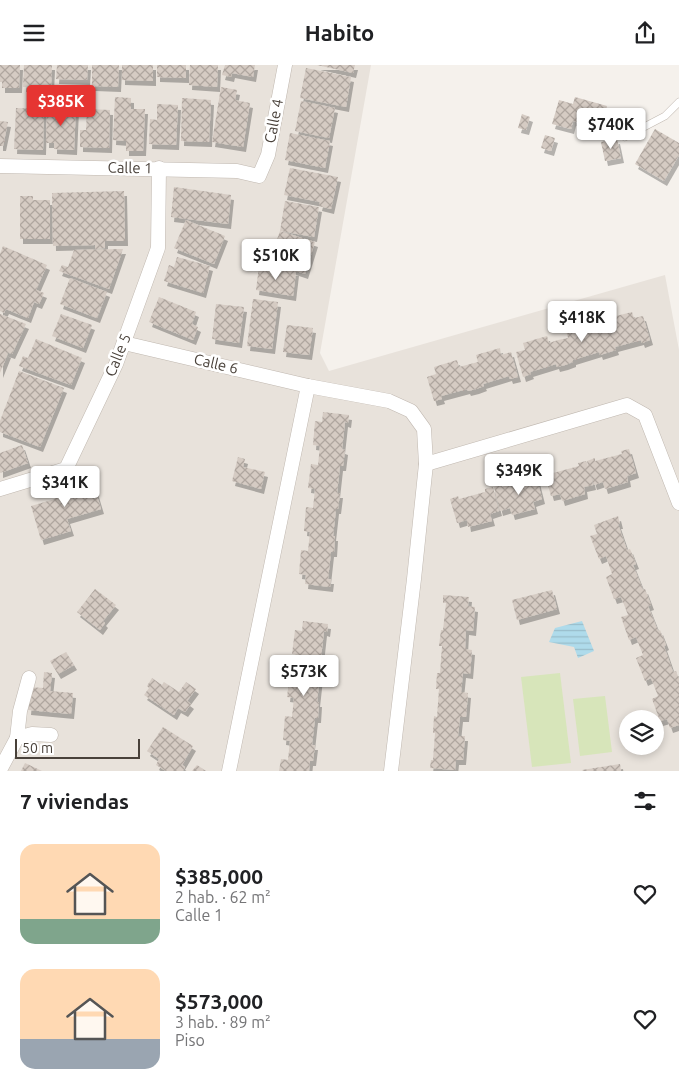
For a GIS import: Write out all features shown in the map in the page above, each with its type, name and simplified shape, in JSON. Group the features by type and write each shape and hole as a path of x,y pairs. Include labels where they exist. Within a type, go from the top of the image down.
{"street":[{"name":"Calle 4","path":"259,176 268,155 285,65"},
{"name":"Calle 1","path":"0,166 237,171 259,176"},
{"name":"Calle 5","path":"0,489 66,469 116,364 158,248 159,168"},
{"name":"Calle 6","path":"124,343 308,386 389,401 411,411 424,429 426,464 391,771"},
{"path":"229,771 308,386"},
{"path":"426,464 627,405 645,415 679,503"},
{"path":"0,770 17,738 20,711 29,678"},
{"path":"17,738 32,734 52,735"}],"lane":[{"path":"625,137 665,116 679,102"}],"shaded area":[{"path":"0,65 371,65 320,353 329,371 665,275 679,350 679,771 0,771"}],"green space":[{"path":"560,673 571,763 532,767 521,677"},
{"path":"605,696 612,752 580,756 573,699"}],"water":[{"path":"582,621 594,651 578,658 574,647 549,642 555,628"}],"building":[{"path":"0,65 20,65 19,88 2,88"},
{"path":"24,65 52,65 51,88 23,87"},
{"path":"57,65 88,65 87,80 56,79"},
{"path":"92,65 119,65 118,87 92,86"},
{"path":"122,65 153,65 153,81 122,80"},
{"path":"157,65 186,65 186,78 157,77"},
{"path":"190,65 218,65 217,87 189,85"},
{"path":"225,65 255,65 253,77 232,73 231,77 222,75"},
{"path":"317,65 355,65 353,73"},
{"path":"306,68 351,77 346,107 300,98"},
{"path":"221,87 237,90 235,100 250,103 243,147 212,142"},
{"path":"115,97 131,98 131,109 145,109 143,151 126,151 126,141 113,140"},
{"path":"575,97 607,106 600,129 573,121 571,129 552,124 559,100 573,104"},
{"path":"182,98 211,100 209,142 181,141"},
{"path":"301,101 335,108 329,138 295,131"},
{"path":"157,104 178,105 176,145 149,144 150,119 157,120"},
{"path":"47,105 76,106 74,150 54,149 54,143 46,143"},
{"path":"16,108 44,109 43,150 14,149"},
{"path":"87,109 110,110 109,148 80,147 80,130 86,130"},
{"path":"522,114 530,117 526,130 518,128"},
{"path":"0,121 8,122 3,146 0,146"},
{"path":"655,129 679,143 679,155 664,181 635,164"},
{"path":"290,133 330,141 325,168 285,160"},
{"path":"545,135 555,138 551,151 541,148"},
{"path":"617,139 621,158 605,161 601,142"},
{"path":"290,168 338,177 331,209 319,206 320,202 284,195"},
{"path":"174,187 231,195 228,224 171,217"},
{"path":"124,191 125,241 105,241 105,248 95,249 95,245 53,246 52,193"},
{"path":"20,196 33,196 33,200 50,200 50,239 20,239"},
{"path":"285,201 319,207 314,237 280,231"},
{"path":"186,220 225,236 214,264 174,248"},
{"path":"280,231 315,242 305,274 269,262"},
{"path":"3,246 47,265 36,290 44,293 39,304 34,302 28,318 6,309 4,313 0,311 0,254"},
{"path":"123,249 109,289 59,271 62,265 68,267 74,250"},
{"path":"177,257 210,266 203,293 164,281 169,265 174,267"},
{"path":"259,266 296,271 293,296 256,290"},
{"path":"70,278 107,292 97,318 60,304"},
{"path":"159,297 196,312 192,324 198,327 193,340 149,322"},
{"path":"253,299 278,302 272,349 247,346"},
{"path":"216,304 244,307 239,343 212,339"},
{"path":"632,312 634,318 643,316 650,340 642,343 641,340 615,347 616,350 600,355 599,352 573,360 573,362 565,365 557,367 556,364 530,372 531,374 523,377 516,352 525,350 523,343 547,336 549,343 568,338 566,331 589,324 591,331 610,325 608,318"},
{"path":"0,314 26,324 12,354 3,351 8,353 0,373"},
{"path":"61,314 92,325 83,348 52,336"},
{"path":"287,325 313,328 309,355 283,352"},
{"path":"36,339 82,358 71,385 19,366 23,356 28,358"},
{"path":"500,348 501,355 511,352 518,377 510,379 509,376 483,384 484,386 476,389 468,391 467,389 441,396 442,399 434,401 427,377 436,374 434,367 457,360 459,367 478,362 476,355"},
{"path":"19,371 64,388 40,447 0,432 0,421"},
{"path":"323,412 349,415 348,423 345,422 342,449 345,450 343,466 340,466 337,493 340,493 333,536 335,536 334,552 331,552 328,579 331,579 330,587 305,584 306,575 299,574 301,550 308,551 310,532 304,531 306,507 313,508 315,489 308,488 311,464 318,465 320,446 313,445 315,421 322,422"},
{"path":"22,445 28,463 0,473 0,453"},
{"path":"629,449 636,473 627,476 628,482 605,489 603,482 594,485 590,471 593,485 584,487 585,494 562,501 560,494 551,496 544,472 552,470 553,473 579,466 578,463 586,461 588,466 587,461 595,458 595,461 622,454 621,451"},
{"path":"238,457 245,459 243,467 265,472 261,489 232,481"},
{"path":"536,475 542,499 533,502 535,509 512,515 510,508 500,511 494,487 501,484 502,487 528,480 528,477"},
{"path":"92,479 101,509 67,519 71,531 41,540 31,506 55,499 52,490"},
{"path":"493,487 499,511 490,514 492,521 468,527 467,520 457,523 450,499 458,496 459,499 485,492 485,489"},
{"path":"618,516 620,524 618,524 627,550 630,549 636,564 633,565 651,605 648,606 666,645 664,646 673,672 676,671 679,679 679,725 670,728 667,719 664,720 664,710 656,710 652,699 658,696 651,678 645,681 636,658 643,655 636,637 629,640 621,617 628,615 621,597 614,599 606,577 612,574 606,556 599,559 590,536 597,534 594,525"},
{"path":"95,589 116,605 103,621 105,623 100,630 77,612"},
{"path":"552,590 557,609 517,620 512,600"},
{"path":"443,595 469,597 468,606 475,607 473,631 466,630 465,649 472,650 470,674 463,673 461,692 468,693 466,717 460,717 458,736 465,736 463,760 456,760 455,770 430,768 431,760 433,760 434,716 437,717 439,689 436,689 437,673 440,673 442,646 439,646 446,603 443,603"},
{"path":"303,621 328,624 327,632 324,631 321,658 324,659 317,702 319,702 318,718 315,718 312,745 315,745 313,761 310,761 309,771 279,771 281,759 288,760 290,741 283,740 285,716 292,717 294,698 287,697 290,673 297,674 299,655 292,654 295,630 302,631"},
{"path":"66,652 74,665 58,674 50,661"},
{"path":"44,672 52,673 50,691 73,693 71,714 28,710 30,687 43,688"},
{"path":"152,678 162,685 164,682 179,692 186,682 196,689 187,701 191,704 185,712 178,708 174,715 144,695 149,688 147,686"},
{"path":"163,727 193,746 182,765 185,767 183,771 166,771 156,765 159,759 147,751"},
{"path":"25,763 42,771 21,771"},
{"path":"620,764 621,771 582,770"},
{"path":"197,765 206,771 192,771"}]}
